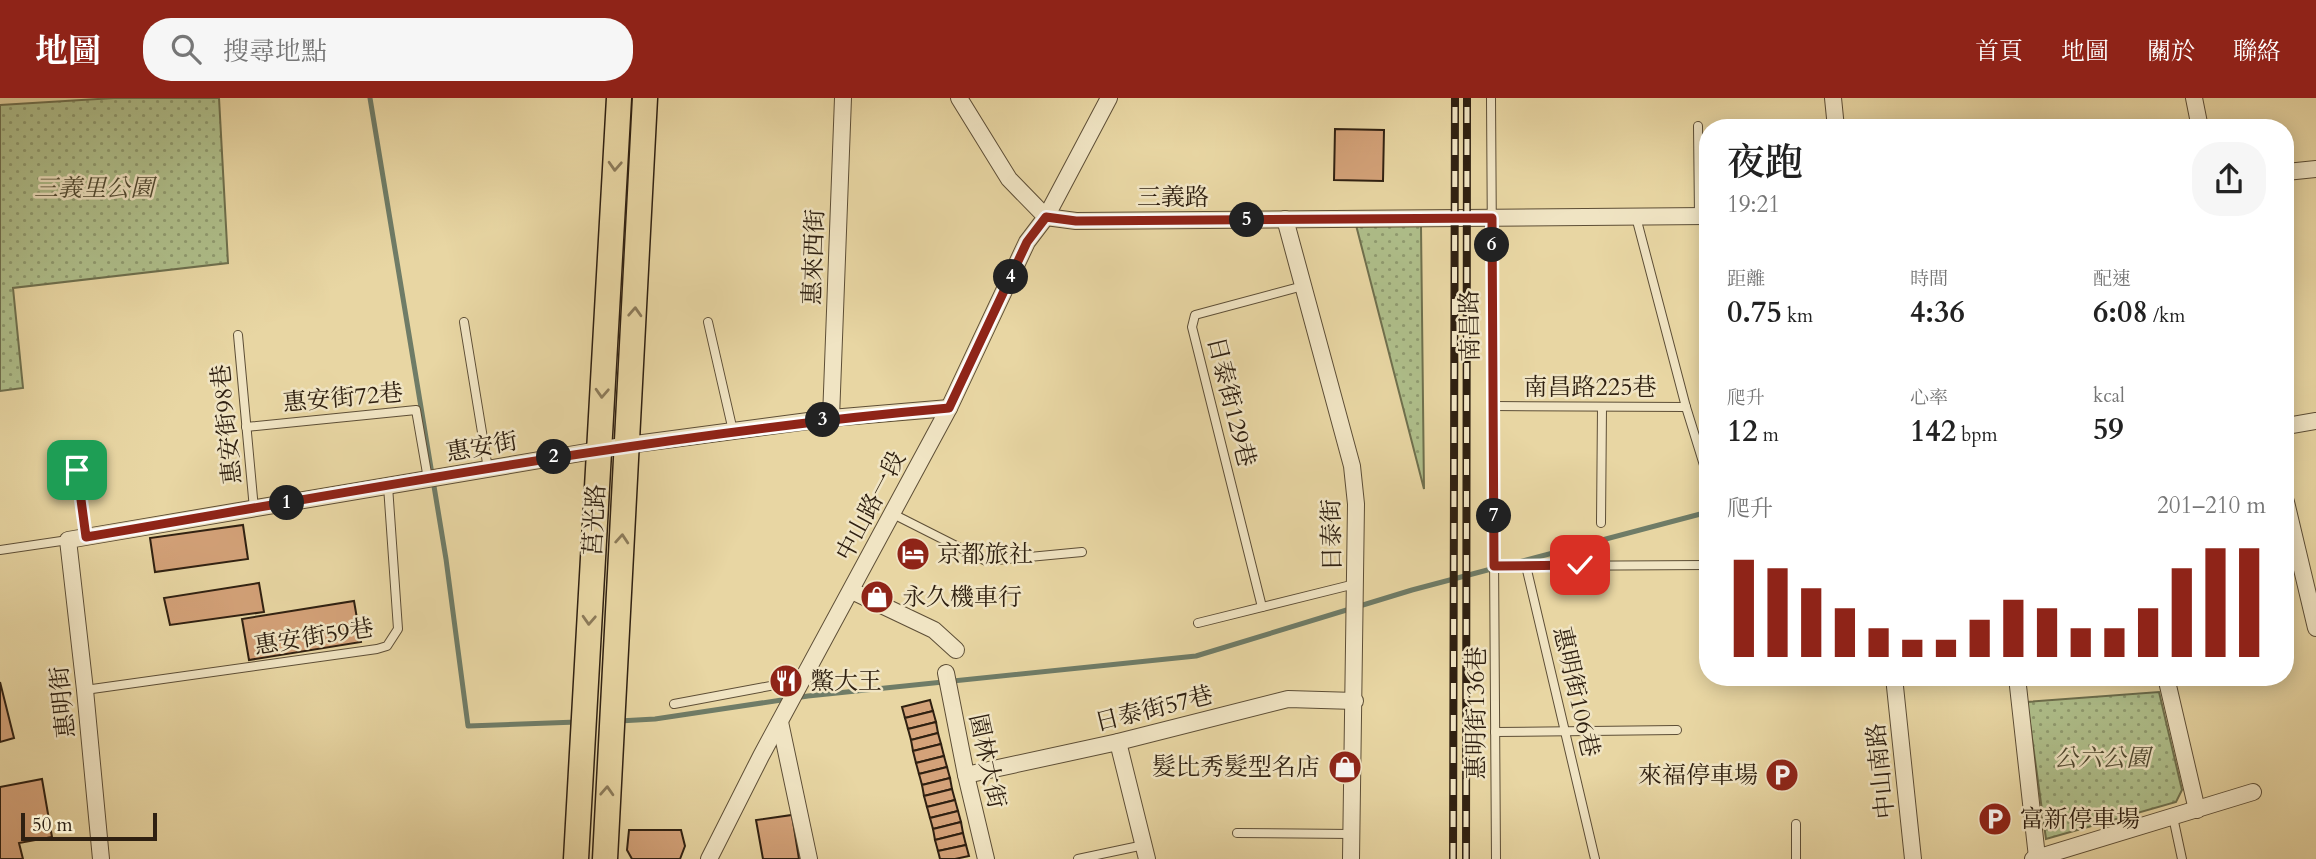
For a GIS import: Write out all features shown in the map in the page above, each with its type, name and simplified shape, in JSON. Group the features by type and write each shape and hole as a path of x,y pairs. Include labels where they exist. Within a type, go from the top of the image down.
{"main road":[{"name":"莒光路","path":"576,859 619,98"},
{"name":"莒光路","path":"605,859 645,98"}],"street":[{"name":"惠來西街","path":"831,418 843,98"},
{"path":"959,98 1009,179 1046,217"},
{"name":"中山路一段","path":"709,859 949,408 1027,242 1046,217 1109,98"},
{"path":"1833,98 1835,119"},
{"path":"2194,98 2198,119"},
{"path":"2294,171 2316,169"},
{"path":"1492,218 1699,216"},
{"name":"三義路","path":"1046,217 1076,221 1492,218"},
{"name":"日泰街","path":"1285,219 1352,466 1356,504 1351,859"},
{"name":"惠安街","path":"68,540 628,445 831,418 949,408"},
{"path":"2294,425 2316,421"},
{"path":"2294,536 2316,628"},
{"name":"惠明街","path":"68,540 102,859"},
{"path":"852,591 934,630 956,650"},
{"name":"園林大街","path":"946,673 965,775 986,859"},
{"name":"中山南路","path":"1895,686 1913,859"},
{"path":"2018,686 2035,858 2253,792"},
{"path":"2168,686 2197,810"},
{"name":"日泰街57巷","path":"965,775 1118,742 1287,699 1355,701"},
{"path":"780,722 809,859"},
{"path":"1118,742 1145,852"}],"lane":[{"name":"南昌路","path":"1492,98 1494,566"},
{"path":"1698,126 1699,141"},
{"path":"1636,216 1699,449"},
{"name":"日泰街129巷","path":"1262,607 1192,327 1195,315 1303,286"},
{"path":"464,322 488,469"},
{"path":"708,322 733,431"},
{"name":"惠安街98巷","path":"238,335 254,509"},
{"name":"南昌路225巷","path":"1493,406 1686,407"},
{"path":"1601,523 1602,407"},
{"name":"惠安街72巷","path":"246,427 416,410 428,479"},
{"path":"77,470 86,537"},
{"name":"惠安街59巷","path":"86,690 387,646 398,628 388,486"},
{"path":"893,514 986,561 1082,552"},
{"path":"0,550 68,540"},
{"path":"1494,566 1699,565"},
{"name":"惠明街136巷","path":"1494,566 1496,859"},
{"name":"惠明街106巷","path":"1526,566 1595,859"},
{"path":"1198,623 1356,584"},
{"path":"674,704 804,679"},
{"path":"1495,732 1677,730"},
{"path":"2173,817 2182,859"},
{"path":"1796,824 1796,859"},
{"path":"1237,832 1352,834"},
{"path":"1078,859 1145,852"}],"green space":[{"name":"三義里公園","path":"114,98 219,98 228,263 13,288 23,388 0,391 0,105"},
{"path":"1356,225 1421,226 1424,489"},
{"name":"公六公園","path":"2159,692 2182,790 2176,802 2046,839 2027,702"}],"building":[{"path":"1335,129 1384,130 1383,181 1334,180"},
{"path":"243,525 248,559 155,572 150,538"},
{"path":"259,583 264,612 170,625 164,598"},
{"path":"354,601 361,642 249,660 242,619"},
{"path":"0,682 14,738 0,742"},
{"path":"930,700 933,711 905,718 902,707"},
{"path":"933,711 936,722 908,729 905,718"},
{"path":"936,722 938,733 911,740 908,729"},
{"path":"938,733 941,744 913,751 911,740"},
{"path":"941,744 944,756 916,763 913,751"},
{"path":"944,756 947,767 919,774 916,763"},
{"path":"947,767 950,778 922,785 919,774"},
{"path":"950,778 952,789 924,796 922,785"},
{"path":"42,779 52,837 19,843 23,859 0,859 0,787"},
{"path":"952,789 955,800 927,807 924,796"},
{"path":"955,800 958,811 930,818 927,807"},
{"path":"958,811 961,822 933,829 930,818"},
{"path":"792,815 799,859 763,859 756,820"},
{"path":"961,822 963,833 935,840 933,829"},
{"path":"629,830 681,830 685,846 680,859 632,859 627,850"},
{"path":"963,833 966,845 938,851 935,840"},
{"path":"966,845 969,856 940,859 938,851"}],"waterway":[{"path":"370,98 446,559 468,726 577,722"},
{"path":"1511,564 1699,514"},
{"path":"619,721 655,719 808,696 1196,656 1412,590 1495,568"}],"railway":[{"path":"1453,859 1455,98"},
{"path":"1466,859 1467,98"}],"place":[{"name":"京都旅社","path":"913,554"},
{"name":"永久機車行","path":"877,597"},
{"name":"鱉大王","path":"786,681"},
{"name":"髮比秀髮型名店","path":"1345,767"},
{"name":"來福停車場","path":"1782,775"},
{"name":"富新停車場","path":"1995,819"}],"route":[{"path":"77,470 86,537 628,445 831,418 949,408 1027,242 1046,217 1076,221 1492,218 1494,566 1580,565"}]}
